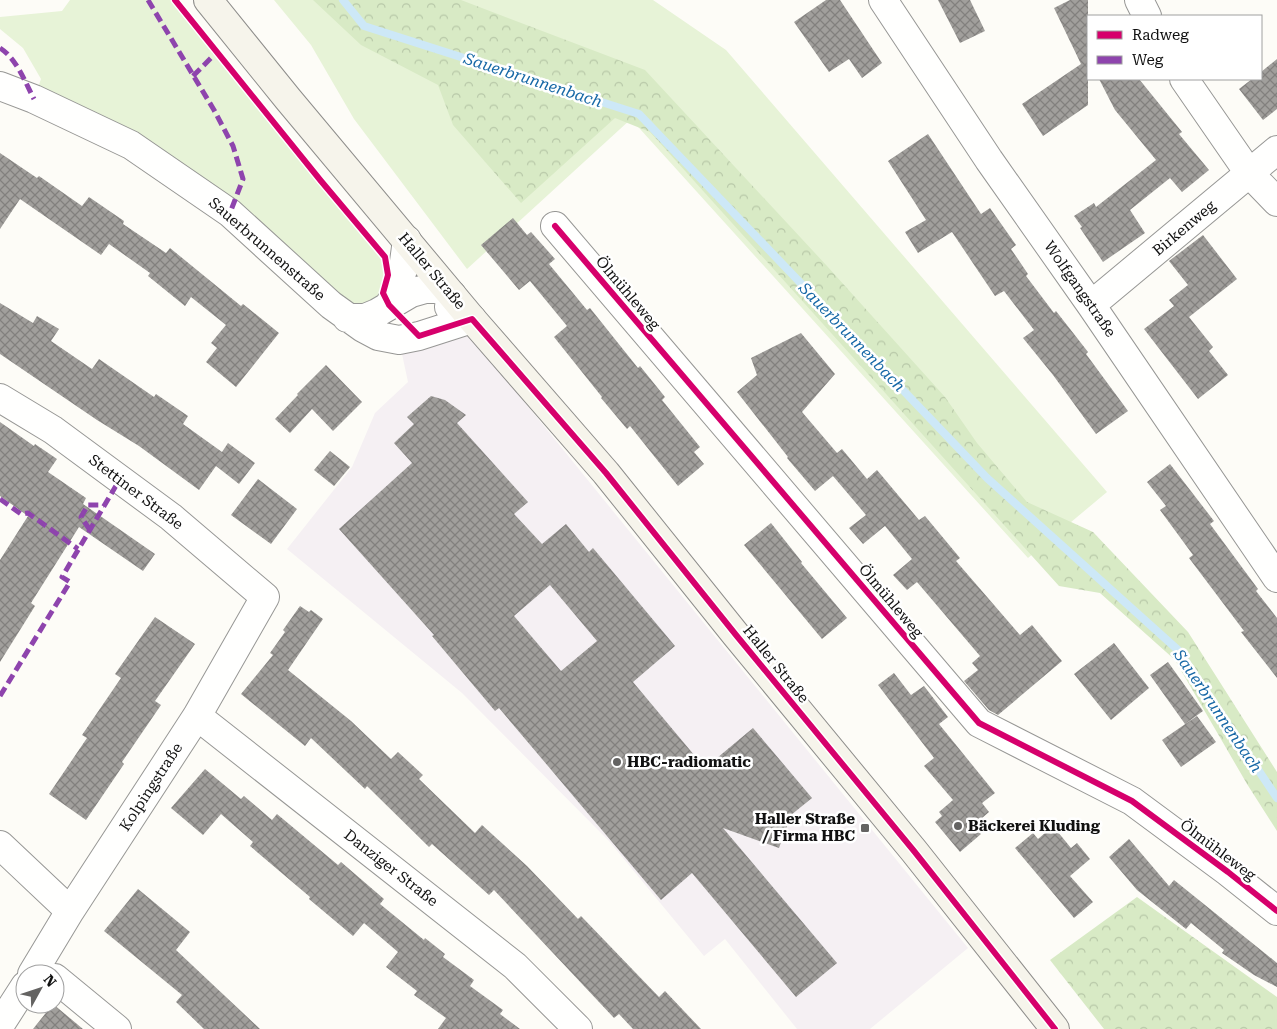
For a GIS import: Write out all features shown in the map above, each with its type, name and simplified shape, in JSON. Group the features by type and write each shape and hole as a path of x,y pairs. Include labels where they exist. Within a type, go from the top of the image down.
{"main road":[{"name":"Haller Straße","path":"208,0 472,319 606,474 736,636 914,851 1055,1029"}],"street":[{"name":"Wolfgangstraße","path":"883,0 989,160 1091,305 1277,578"},
{"path":"1139,0 1146,15"},
{"path":"1185,80 1249,173 1277,202"},
{"name":"Sauerbrunnenstraße","path":"0,86 34,99 131,144 230,213 331,305 347,318 378,336 400,340 472,319"},
{"name":"Birkenweg","path":"1091,305 1277,150"},
{"name":"Ölmühleweg","path":"555,226 979,723 1132,801 1277,911"},
{"path":"390,305 397,292 403,269 407,240"},
{"path":"347,318 365,318 377,313 411,292 438,289 452,295"},
{"name":"Sauerbrunnenstraße","path":"419,336 439,322 448,310 452,295"},
{"name":"Stettiner Straße","path":"0,398 53,430 171,517 265,596"},
{"name":"Kolpingstraße","path":"45,964 70,911 197,716 265,596"},
{"name":"Danziger Straße","path":"197,716 515,966 578,1029"},
{"path":"0,846 70,911"},
{"path":"65,993 117,1029"},
{"name":"Kolpingstraße","path":"0,1026 15,1007"}],"shaded area":[{"path":"448,308 968,948 870,1029 797,1029 725,939 704,956 609,841 462,693 287,549 352,467 375,413 408,382 399,340"}],"green space":[{"path":"70,0 175,0 385,257 388,275 377,313 365,318 230,213 34,99 41,79 23,48 0,29 0,17 62,11"},
{"path":"274,0 653,0 726,50 1107,492 1028,558 631,119 467,269 354,119 311,45"},
{"path":"313,0 461,0 645,70 827,266 945,397 977,443 1027,502 1093,532 1188,632 1277,772 1277,831 1247,784 1175,660 1100,593 1059,586 650,132 615,118 521,203 453,125 438,85 361,45"},
{"path":"1137,897 1277,997 1277,1029 1104,1029 1050,960"}],"building":[{"path":"826,0 840,0 882,63 862,78 849,59 829,72 794,22"},
{"path":"938,0 970,0 985,31 960,43"},
{"path":"1070,0 1088,0 1088,105 1043,136 1022,104 1081,64 1054,8"},
{"path":"1277,59 1277,109 1263,120 1239,89 1251,80 1262,80 1262,71"},
{"path":"1100,80 1140,80 1182,132 1179,134 1209,170 1182,192 1170,178 1130,210 1145,233 1103,262 1074,216 1094,203 1096,207 1156,160 1115,110"},
{"path":"928,134 981,214 990,208 1016,245 1011,249 1028,274 1026,276 1054,313 1056,311 1088,352 1086,354 1128,411 1096,434 1023,338 1034,330 1004,291 995,296 952,232 918,253 905,232 926,220 888,161"},
{"path":"0,153 37,178 39,176 82,206 89,197 124,221 123,224 166,253 170,248 241,306 243,304 279,333 236,387 206,362 217,348 211,343 226,325 191,297 185,306 148,276 150,273 109,244 101,255 20,199 0,229"},
{"path":"513,218 527,235 531,232 555,259 549,264 587,310 590,308 638,368 640,366 665,397 662,400 700,447 694,452 704,464 678,486 630,426 627,429 601,398 554,337 567,326 530,281 519,290 481,245"},
{"path":"1203,235 1237,279 1189,317 1213,347 1209,351 1228,375 1198,399 1144,329 1174,306 1169,300 1188,285 1169,261"},
{"path":"0,303 33,323 37,316 59,329 51,341 92,369 99,359 154,397 156,394 188,416 183,424 222,452 228,443 255,463 239,484 216,466 199,490 139,446 0,354"},
{"path":"801,333 835,374 802,412 837,453 842,449 867,479 877,470 919,520 925,516 960,558 956,561 1020,635 1032,625 1062,661 998,715 989,710 964,681 978,670 972,663 980,656 917,582 907,590 893,575 912,559 885,526 863,544 849,528 866,515 833,476 815,491 787,458 737,392 757,375 751,358"},
{"path":"326,365 362,402 333,431 312,409 290,433 275,419"},
{"name":"HBC-radiomatic","path":"431,396 445,400 466,415 457,423 528,502 514,514 542,544 566,524 589,552 593,548 675,646 633,682 705,768 753,728 812,798 791,815 779,848 723,828 837,963 796,997 692,873 661,900 499,708 495,711 432,636 434,635 339,529 412,463 394,443 414,424 407,417","holes":["550,585 597,641 561,671 514,616"]},
{"path":"0,422 34,446 35,444 57,459 48,472 86,498 83,504 155,554 143,571 79,527 31,603 35,606 0,662 0,560 28,516 0,496"},
{"path":"330,451 350,467 334,486 314,470"},
{"path":"1170,464 1214,521 1210,524 1277,618 1277,678 1241,632 1244,631 1189,558 1193,555 1160,510 1166,506 1147,482"},
{"path":"258,479 297,509 271,544 231,515"},
{"path":"771,523 801,563 847,618 822,639 744,545"},
{"path":"300,606 309,612 311,610 323,619 288,670 351,721 391,759 398,752 423,775 419,779 475,833 482,825 527,866 578,919 581,916 659,997 665,991 701,1029 633,1029 619,1014 614,1018 494,890 489,895 432,844 429,847 367,786 365,789 311,738 305,746 241,694 273,655 270,653"},
{"path":"155,617 195,644 155,701 161,705 122,762 124,764 86,820 49,794 87,738 82,735 121,678 115,674"},
{"path":"1114,643 1149,688 1111,720 1074,674"},
{"path":"1168,662 1203,711 1185,724 1150,675"},
{"path":"894,673 911,695 924,686 948,717 939,724 995,793 982,803 989,812 974,825 981,834 960,852 935,822 942,816 939,812 953,800 924,766 934,758 878,685"},
{"path":"1197,716 1216,742 1181,767 1162,740"},
{"path":"205,769 241,799 244,796 272,820 277,814 338,865 341,862 384,899 380,904 424,940 425,938 445,954 443,957 474,980 470,986 503,1010 500,1014 520,1029 438,1029 446,1018 414,995 417,991 386,967 398,952 364,923 353,936 250,846 253,842 221,814 203,835 171,808"},
{"path":"1053,826 1071,848 1077,843 1090,859 1070,876 1093,902 1074,918 1015,848 1033,833 1038,839"},
{"path":"1129,839 1169,886 1174,880 1277,963 1277,987 1254,975 1222,953 1224,950 1191,923 1186,929 1137,890 1109,857"},
{"path":"138,889 190,932 176,950 260,1029 204,1029 176,1002 182,995 104,931"},
{"path":"45,1014 65,1014 83,1029 33,1029"}],"waterway":[{"name":"Sauerbrunnenbach","path":"343,0 364,26 639,114 987,478 1178,650 1277,798"}],"marked path":[{"path":"148,0 214,110 233,146 243,179 230,213"},
{"path":"0,48 16,64 34,99"},
{"path":"193,76 217,52"},
{"path":"0,696 70,582 62,577 120,479"},
{"path":"0,499 21,514 28,513 78,549"},
{"path":"90,530 81,517 88,505 104,505"}],"cycle path":[{"path":"175,0 385,257 388,275 383,293 389,305 419,336 472,319 606,473 736,635 914,851 1055,1029"},
{"path":"555,226 979,723 1132,801 1277,911"}],"place":[{"name":"HBC-radiomatic","path":"617,762"},
{"name":"Bäckerei Kluding","path":"958,826"},
{"name":"Haller Straße / Firma HBC","path":"865,828"}]}
